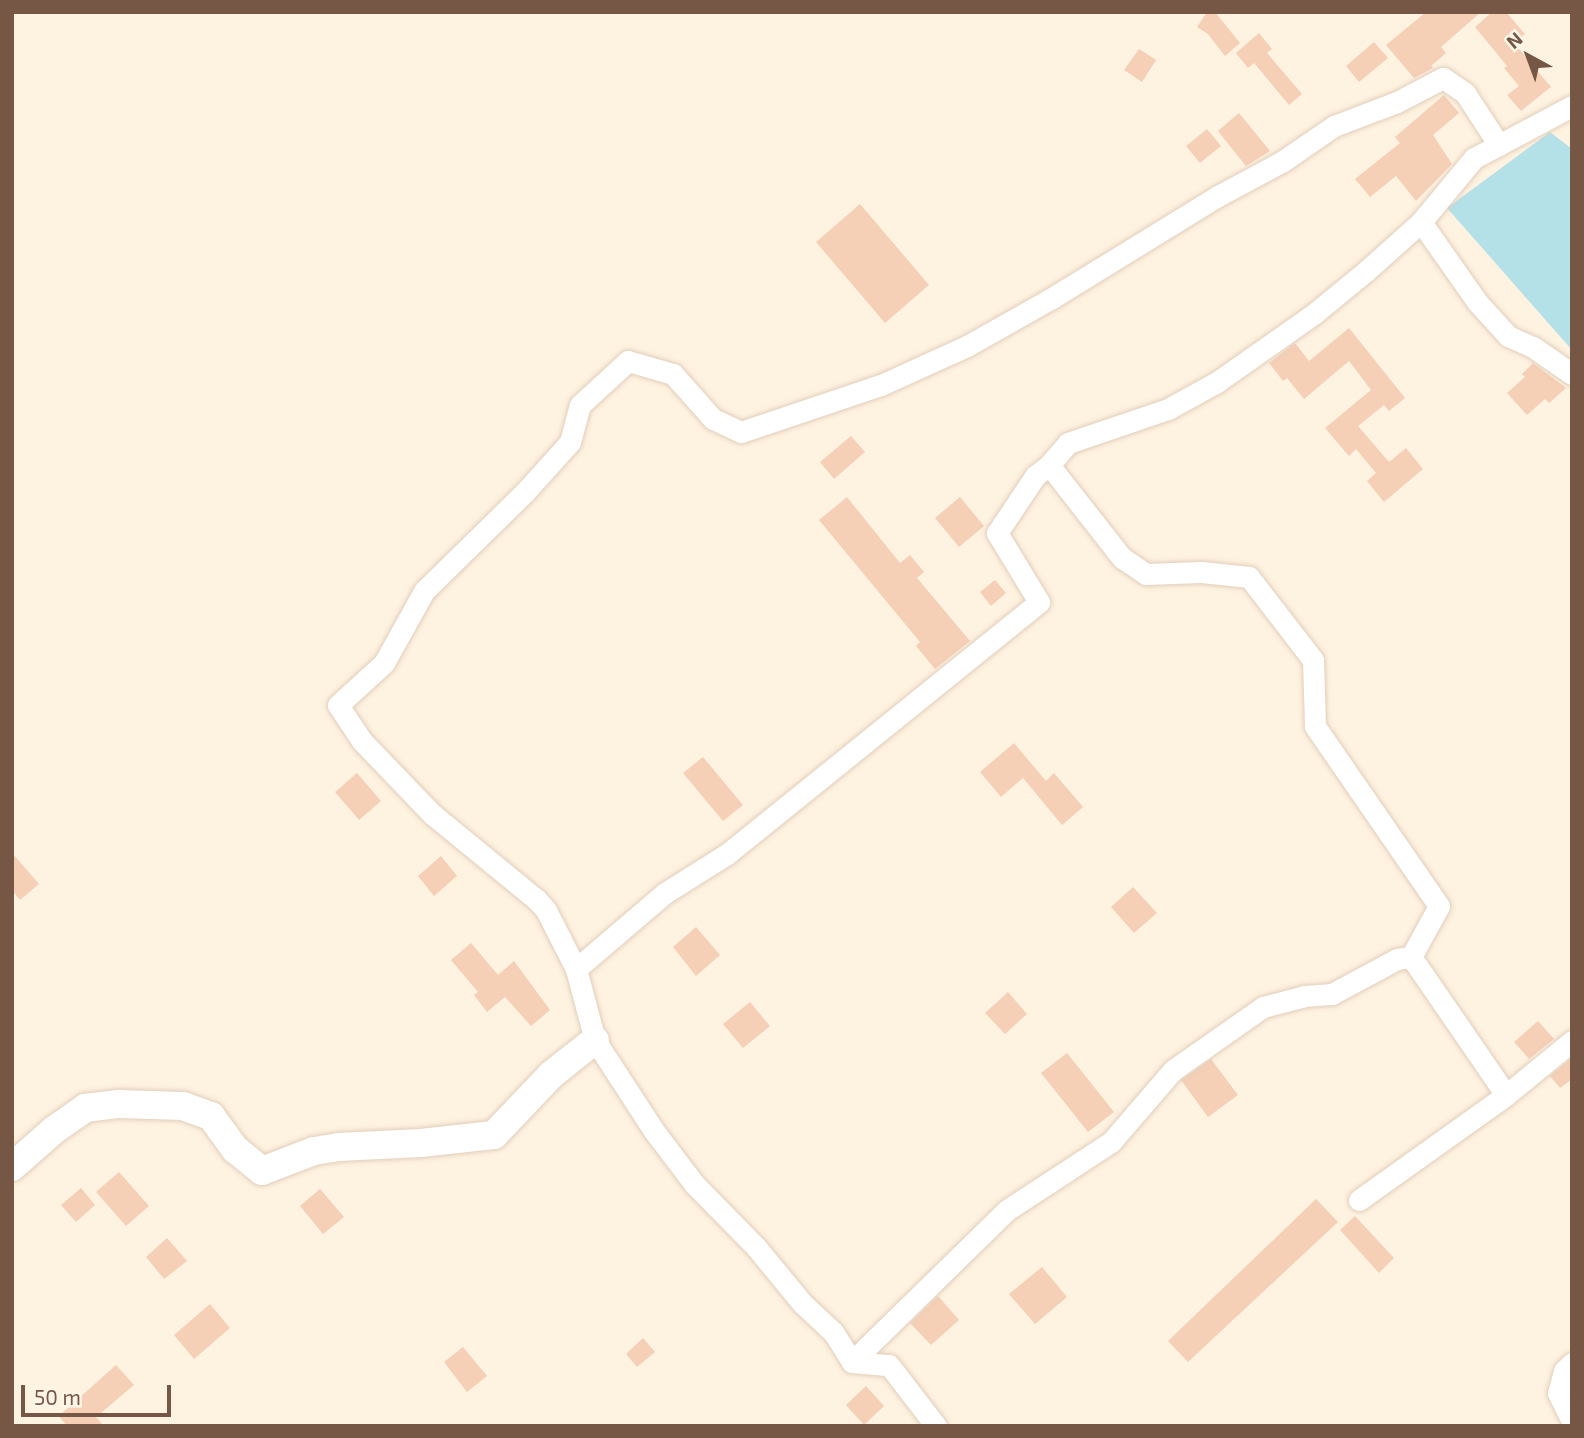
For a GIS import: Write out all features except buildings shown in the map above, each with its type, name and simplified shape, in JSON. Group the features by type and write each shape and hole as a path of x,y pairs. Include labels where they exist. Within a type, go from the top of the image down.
{"street":[{"path":"852,1362 834,1332 802,1303 756,1247 695,1185 594,1040 576,969 546,911 537,900 433,815 362,741 338,705 383,663 424,591 525,492 570,442 580,405 628,361 673,374 713,419 741,432 881,385 967,346 1052,298 1218,196 1283,162 1334,126 1397,102 1443,78 1465,93 1499,145"},
{"path":"576,969 665,893 727,854 1039,602 997,533 1035,475 1049,465 1068,443 1168,409 1217,382 1315,313 1421,222 1475,158 1571,108"},
{"path":"1421,222 1478,303 1508,336 1533,348 1572,374"},
{"path":"1049,465 1122,558 1146,574 1201,572 1249,577 1313,660 1315,726 1439,906 1411,957"},
{"path":"1411,957 1506,1095"},
{"path":"852,1362 1007,1210 1111,1142 1173,1070 1263,1007 1305,996 1332,993 1397,959 1411,957"},
{"path":"12,1167 54,1130 85,1108 119,1104 183,1106 211,1116 235,1149 262,1171 314,1152 338,1147 495,1135 551,1075 594,1040"},
{"path":"1359,1200 1506,1095 1572,1041"},
{"path":"852,1362 889,1365 936,1426"},
{"path":"1572,1363 1564,1371 1558,1393 1572,1422"}],"water":[{"path":"1550,132 1572,149 1572,350 1447,208"}]}
